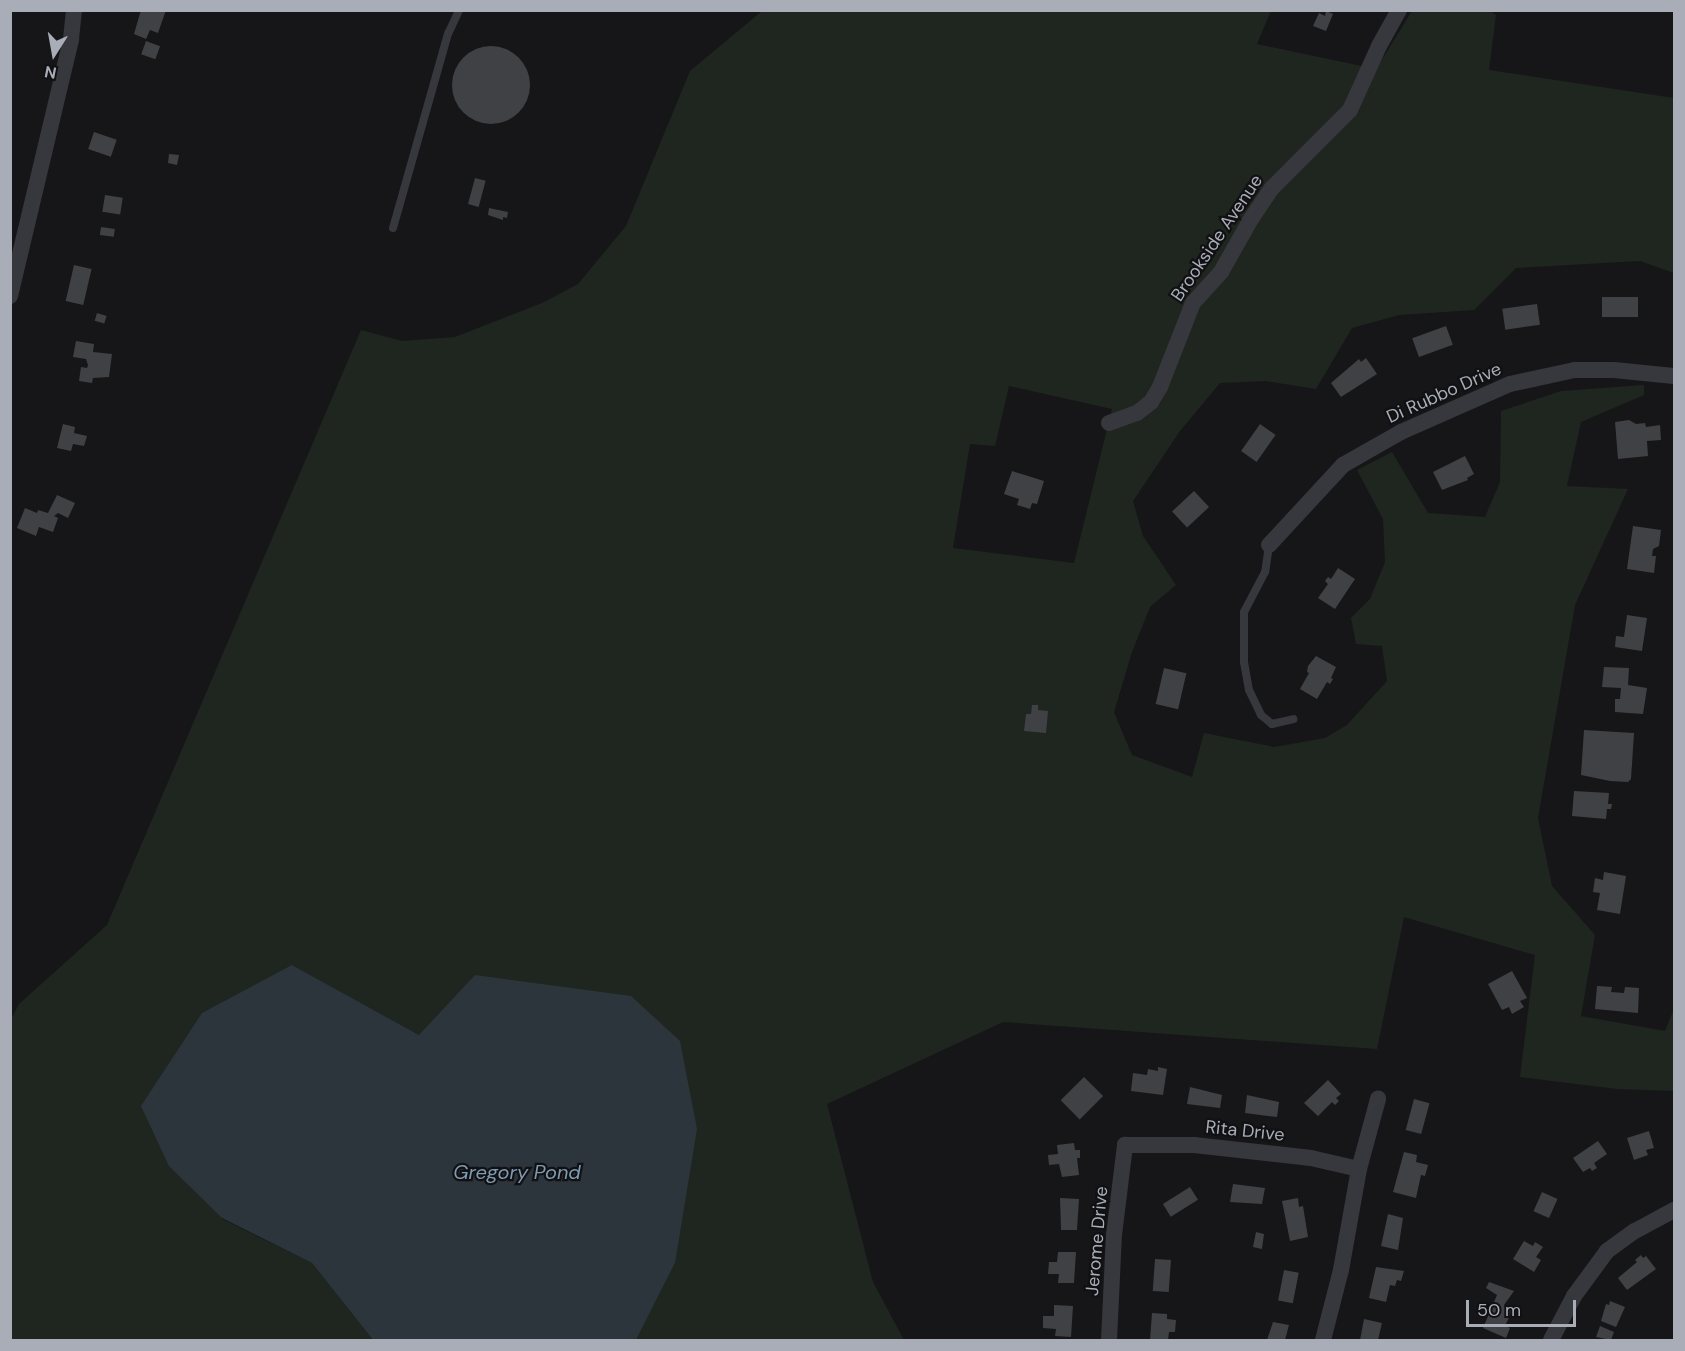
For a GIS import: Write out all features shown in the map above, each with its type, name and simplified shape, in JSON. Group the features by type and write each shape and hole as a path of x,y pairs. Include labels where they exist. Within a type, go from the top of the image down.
{"street":[{"path":"10,296 71,39 74,10"},
{"name":"Brookside Avenue","path":"1109,423 1137,413 1151,402 1160,387 1193,303 1221,272 1251,219 1272,188 1350,110 1379,46 1400,10"},
{"name":"Di Rubbo Drive","path":"1269,545 1343,465 1401,432 1510,384 1575,370 1614,370 1674,376"},
{"path":"1323,1341 1341,1270 1359,1169 1378,1099"},
{"name":"Rita Drive","path":"1125,1145 1194,1145 1311,1158 1359,1169"},
{"name":"Jerome Drive","path":"1109,1341 1114,1235 1125,1145"},
{"path":"1551,1341 1574,1296 1607,1251 1635,1231 1674,1210"}],"lane":[{"path":"393,228 448,34 459,10"},
{"path":"1269,545 1265,573 1244,612 1244,662 1249,690 1261,715 1272,724 1293,719"}],"shaded area":[{"path":"762,11 1271,11 1257,44 1376,69 1412,11 1490,11 1496,15 1489,70 1674,98 1674,273 1640,261 1516,268 1474,310 1399,315 1352,328 1316,389 1265,381 1220,383 1180,431 1133,501 1143,536 1176,585 1150,607 1132,652 1114,712 1132,755 1192,777 1204,733 1274,747 1325,738 1347,725 1387,681 1382,646 1356,644 1351,618 1370,599 1385,562 1383,519 1357,470 1392,452 1428,513 1485,517 1500,482 1501,411 1561,391 1644,385 1644,395 1581,422 1567,486 1628,489 1575,605 1538,818 1552,886 1595,935 1581,1016 1665,1031 1674,1009 1674,1091 1617,1089 1520,1077 1535,955 1404,917 1377,1049 1003,1022 827,1104 873,1282 904,1340 636,1340 675,1263 419,1035 292,965 222,1219 312,1263 373,1340 11,1340 11,1019 19,1004 107,925 361,330 402,341 455,337 542,303 578,284 626,226 690,71","holes":["1009,386 1112,409 1074,563 953,548 970,444 995,446"]}],"water":[{"name":"Gregory Pond","path":"292,965 419,1035 475,975 631,996 680,1041 697,1129 675,1263 636,1340 373,1340 312,1263 222,1218 169,1166 141,1106 202,1013"}],"building":[{"path":"141,10 166,10 158,33 150,30 146,39 134,34"},
{"path":"1326,11 1333,14 1326,31 1313,26 1319,13 1325,16"},
{"path":"146,41 160,46 155,59 141,54"},
{"path":"491,46 506,49 523,63 530,85 527,100 513,117 491,124 476,121 459,107 452,85 455,70 469,53"},
{"path":"94,132 117,140 111,157 88,149"},
{"path":"169,154 179,155 177,165 168,163"},
{"path":"475,178 486,181 479,207 468,204"},
{"path":"105,195 123,198 120,215 102,212"},
{"path":"489,208 508,212 507,218 503,217 503,220 488,215"},
{"path":"101,227 115,229 114,237 100,235"},
{"path":"74,265 92,269 83,305 66,301"},
{"path":"1602,297 1638,297 1638,317 1602,317"},
{"path":"1537,304 1540,325 1505,330 1502,309"},
{"path":"97,313 107,316 104,324 95,321"},
{"path":"1446,326 1453,345 1419,357 1412,338"},
{"path":"76,341 94,344 93,352 112,354 109,377 93,378 92,383 79,381 81,367 87,368 88,365 86,359 73,357"},
{"path":"1366,358 1377,374 1341,397 1331,383 1359,359 1361,362"},
{"path":"1629,420 1636,424 1645,423 1646,427 1660,425 1661,440 1647,441 1648,456 1618,459 1615,422"},
{"path":"63,424 75,427 74,433 87,436 84,446 73,444 71,451 57,448"},
{"path":"1260,424 1276,435 1257,462 1241,451"},
{"path":"1465,456 1474,474 1467,478 1468,480 1442,490 1433,472"},
{"path":"1012,471 1044,481 1037,504 1032,503 1030,509 1017,505 1019,499 1004,494"},
{"path":"1194,491 1209,507 1187,528 1172,511"},
{"path":"57,495 75,503 68,518 58,513 54,516 58,518 53,532 39,527 36,536 17,528 25,508 37,513 38,510 48,513"},
{"path":"1633,526 1661,530 1659,546 1653,549 1652,556 1656,556 1654,573 1627,569"},
{"path":"1338,568 1355,579 1335,609 1318,598 1328,584 1325,581 1328,577 1331,579"},
{"path":"1627,615 1647,618 1642,651 1615,647 1616,636 1624,637"},
{"path":"1316,656 1336,667 1331,678 1333,679 1330,684 1327,682 1317,699 1300,689 1309,673 1307,672 1308,666"},
{"path":"1604,667 1629,668 1628,685 1647,688 1643,714 1615,712 1615,699 1620,699 1621,688 1602,687"},
{"path":"1164,668 1186,673 1178,709 1156,704"},
{"path":"1032,705 1038,705 1038,710 1048,711 1046,733 1024,731 1026,714 1031,714"},
{"path":"1584,730 1634,733 1631,779 1628,782 1581,775"},
{"path":"1574,791 1609,793 1608,804 1612,804 1611,809 1607,809 1606,819 1572,816"},
{"path":"1604,872 1626,876 1620,914 1597,910 1600,893 1593,892 1595,878 1603,880"},
{"path":"1512,971 1527,998 1520,1001 1524,1007 1512,1014 1509,1007 1502,1010 1488,984"},
{"path":"1597,986 1612,987 1611,992 1624,993 1625,987 1639,988 1638,1013 1595,1009"},
{"path":"1158,1067 1167,1069 1163,1095 1131,1091 1133,1073 1147,1075 1148,1069 1158,1071"},
{"path":"1084,1077 1103,1096 1080,1119 1061,1100"},
{"path":"1328,1080 1341,1094 1336,1098 1339,1101 1335,1105 1332,1102 1318,1116 1304,1103"},
{"path":"1190,1087 1222,1095 1220,1108 1187,1104"},
{"path":"1247,1095 1279,1102 1277,1117 1245,1113"},
{"path":"1414,1099 1429,1103 1421,1134 1406,1130"},
{"path":"1649,1131 1654,1148 1646,1150 1648,1155 1634,1160 1627,1138"},
{"path":"1598,1141 1607,1154 1594,1163 1597,1168 1592,1171 1590,1168 1583,1172 1573,1158"},
{"path":"1074,1143 1075,1150 1080,1150 1080,1158 1077,1158 1079,1175 1062,1177 1059,1164 1049,1165 1048,1155 1058,1154 1057,1145"},
{"path":"1404,1152 1417,1155 1416,1162 1428,1165 1425,1176 1421,1175 1416,1198 1393,1192"},
{"path":"1233,1184 1265,1188 1262,1204 1230,1202"},
{"path":"1190,1187 1198,1200 1171,1217 1163,1204"},
{"path":"1542,1192 1558,1199 1549,1218 1533,1211"},
{"path":"1060,1198 1079,1199 1077,1230 1061,1230"},
{"path":"1298,1198 1299,1207 1303,1206 1308,1237 1290,1241 1282,1201"},
{"path":"1388,1214 1403,1218 1398,1250 1381,1246"},
{"path":"1256,1232 1264,1234 1262,1249 1253,1247"},
{"path":"1524,1241 1533,1246 1535,1242 1543,1247 1536,1257 1541,1260 1534,1272 1513,1259"},
{"path":"1058,1252 1076,1252 1074,1283 1058,1283 1059,1274 1048,1274 1049,1262 1057,1262"},
{"path":"1641,1255 1643,1258 1646,1256 1656,1269 1627,1290 1618,1278 1637,1262 1635,1260"},
{"path":"1155,1259 1171,1260 1169,1292 1153,1291"},
{"path":"1376,1267 1404,1271 1401,1281 1397,1280 1395,1286 1390,1285 1386,1302 1369,1298"},
{"path":"1284,1270 1299,1273 1293,1303 1278,1300"},
{"path":"1489,1282 1514,1291 1504,1305 1513,1309 1505,1326 1510,1328 1506,1338 1483,1328 1497,1295 1486,1288"},
{"path":"1610,1301 1625,1307 1616,1327 1601,1321 1606,1304 1609,1305"},
{"path":"1054,1305 1073,1306 1071,1337 1055,1336 1056,1329 1043,1328 1043,1316 1054,1316"},
{"path":"1152,1313 1167,1314 1167,1319 1176,1320 1175,1332 1169,1332 1168,1340 1150,1340"},
{"path":"1364,1319 1382,1323 1378,1340 1360,1340"},
{"path":"1273,1322 1289,1325 1285,1340 1267,1340"},
{"path":"1600,1326 1614,1332 1611,1340 1596,1337"}]}
